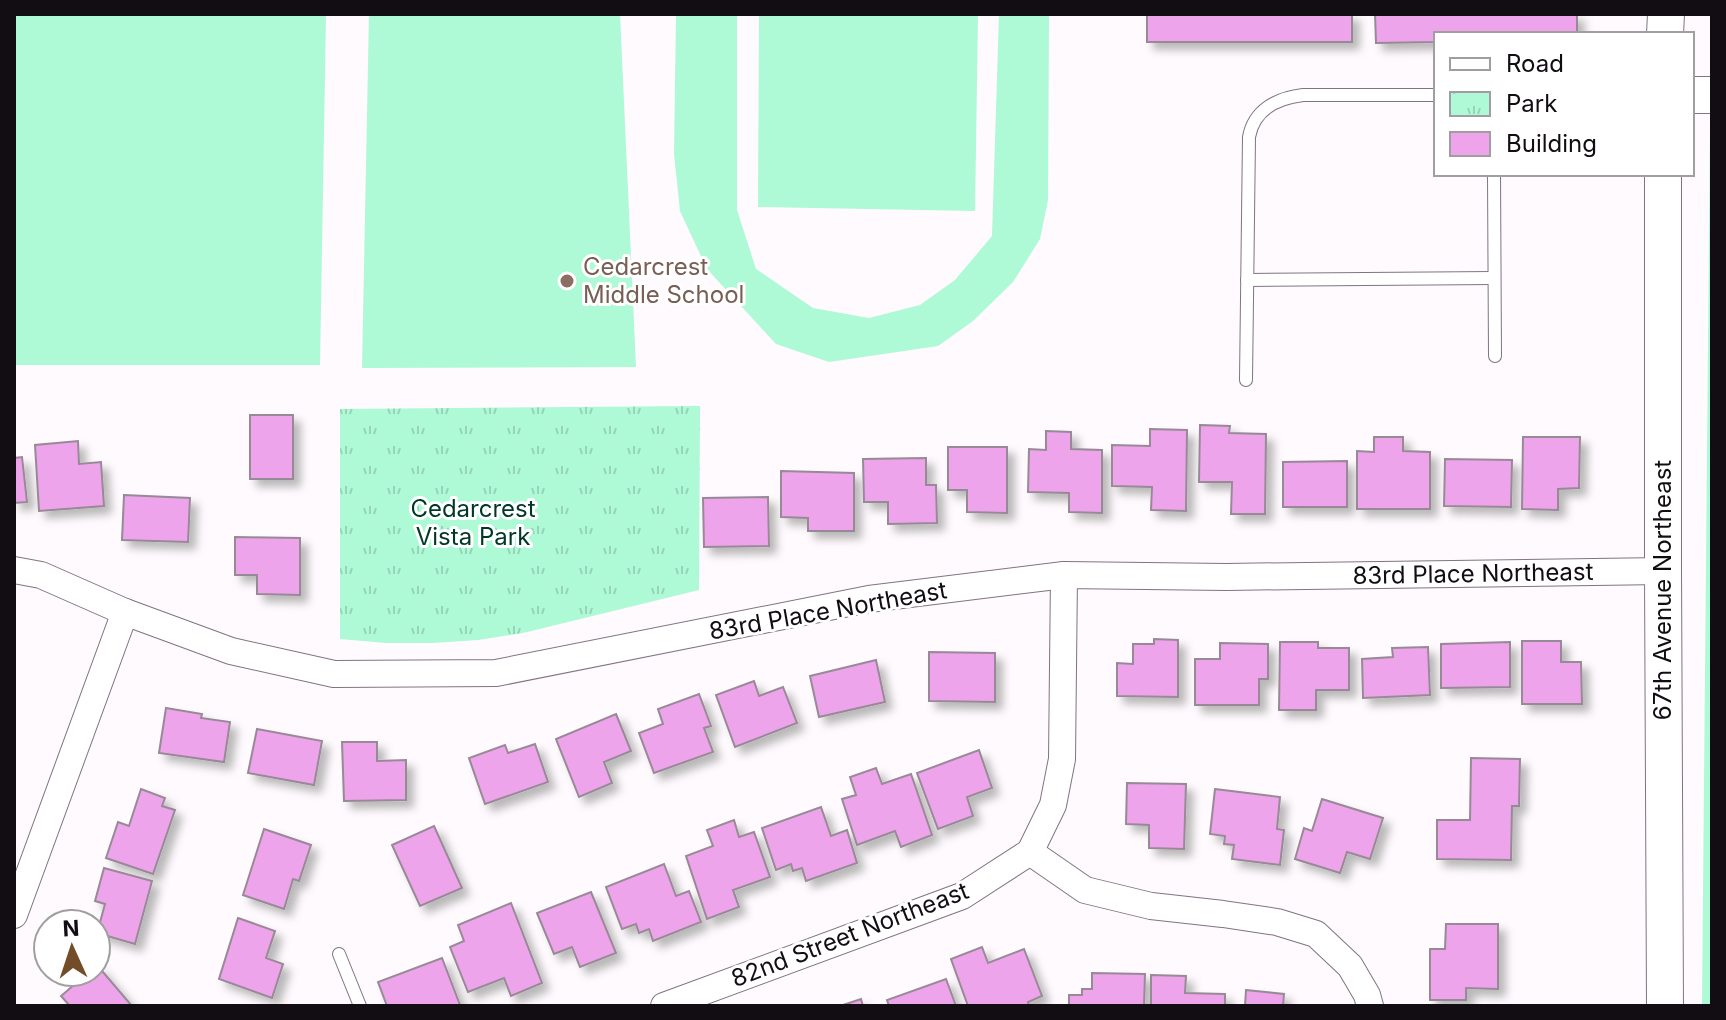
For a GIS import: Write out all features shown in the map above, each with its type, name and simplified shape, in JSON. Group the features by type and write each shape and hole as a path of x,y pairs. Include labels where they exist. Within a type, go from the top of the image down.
{"main road":[{"name":"67th Avenue Northeast","path":"1663,176 1665,1006"}],"street":[{"name":"83rd Place Northeast","path":"14,570 41,575 125,612 231,651 334,674 496,673 869,599 1064,575 1226,577 1663,571"},
{"path":"1064,575 1062,759 1053,805 1030,852 1085,890 1151,906 1277,922 1316,934 1350,966 1370,1006"},
{"path":"14,915 125,612"},
{"name":"82nd Street Northeast","path":"664,1006 962,896 1030,852"}],"lane":[{"path":"1246,380 1251,127 1264,109 1277,101 1303,95 1434,95"},
{"path":"1494,176 1495,356"},
{"path":"1247,280 1494,278"},
{"path":"339,954 360,1006"}],"green space":[{"path":"14,14 326,14 320,365 14,365"},
{"path":"369,14 620,14 636,367 362,368"},
{"path":"676,14 737,14 737,210 756,269 813,308 869,318 920,305 955,280 992,236 999,14 1049,14 1048,200 1040,239 1013,282 973,321 938,346 829,362 776,344 707,269 680,211 674,154"},
{"path":"759,14 978,14 975,211 758,207"},
{"path":"1710,125 1712,1006 1702,1006"},
{"name":"Cedarcrest Vista Park","path":"700,406 699,590 523,633 478,640 386,643 340,639 340,409"}],"building":[{"path":"1147,14 1352,14 1352,42 1147,42"},
{"path":"1375,14 1577,14 1577,32 1434,32 1434,42 1376,43"},
{"path":"250,415 293,415 293,479 250,479"},
{"path":"1200,425 1230,426 1229,433 1266,434 1265,514 1231,514 1232,482 1199,482"},
{"path":"1150,429 1187,430 1186,511 1151,510 1152,487 1112,486 1112,445 1150,446"},
{"path":"1046,431 1071,432 1071,449 1102,450 1102,513 1069,512 1069,493 1028,492 1029,449 1046,450"},
{"path":"1374,437 1403,437 1403,451 1430,452 1430,509 1357,509 1357,451 1374,452"},
{"path":"1523,437 1580,437 1579,488 1558,489 1558,510 1522,509"},
{"path":"78,441 79,464 101,462 104,506 39,511 35,445"},
{"path":"948,447 1007,447 1007,513 967,512 967,490 948,490"},
{"path":"22,457 27,502 14,503 14,458"},
{"path":"926,458 926,485 936,485 937,523 888,524 888,502 864,502 863,459"},
{"path":"1445,459 1512,460 1511,507 1444,506"},
{"path":"1347,461 1347,507 1283,507 1283,462"},
{"path":"781,471 854,473 854,531 808,531 808,518 781,517"},
{"path":"124,495 190,498 188,542 122,540"},
{"path":"768,497 769,546 704,547 703,498"},
{"path":"235,537 300,538 300,595 257,594 257,575 235,575"},
{"path":"1154,639 1178,640 1178,697 1117,696 1117,663 1133,664 1133,644 1154,644"},
{"path":"1522,641 1561,641 1561,662 1581,662 1582,704 1522,704"},
{"path":"1280,642 1318,642 1318,648 1349,648 1349,690 1316,690 1316,710 1279,710"},
{"path":"1510,642 1510,687 1441,688 1441,644"},
{"path":"1220,643 1268,644 1268,679 1259,679 1259,705 1195,705 1195,659 1220,659"},
{"path":"1428,647 1430,695 1363,698 1362,659 1393,657 1392,648"},
{"path":"929,652 995,653 995,702 929,701"},
{"path":"876,660 885,702 819,717 810,676"},
{"path":"754,681 759,696 783,687 797,723 735,747 716,695"},
{"path":"699,694 711,726 704,728 713,752 654,773 639,733 663,724 658,709"},
{"path":"166,708 230,722 224,762 159,753"},
{"path":"616,714 631,751 604,762 612,783 579,797 556,739"},
{"path":"257,729 322,741 314,785 248,773"},
{"path":"342,742 377,742 377,761 406,760 406,800 344,801"},
{"path":"535,744 548,782 485,804 469,758 505,745 508,753"},
{"path":"979,750 992,788 967,797 973,816 938,829 917,773"},
{"path":"1471,758 1520,759 1519,806 1512,806 1511,860 1437,859 1437,820 1470,820"},
{"path":"876,768 882,784 911,774 932,835 901,847 895,831 857,845 842,799 856,795 850,777"},
{"path":"1127,783 1186,784 1184,849 1149,848 1149,825 1126,824"},
{"path":"141,789 165,798 162,806 175,810 153,874 106,858 118,822 129,826"},
{"path":"1215,789 1280,797 1277,829 1284,830 1280,865 1232,859 1234,845 1224,844 1225,836 1210,834"},
{"path":"1322,799 1383,818 1370,859 1347,852 1340,873 1295,859 1304,828 1312,831"},
{"path":"821,807 831,836 847,830 857,863 806,881 802,868 793,871 791,864 776,870 762,828"},
{"path":"734,820 739,837 754,832 770,877 733,890 739,907 707,919 686,856 713,846 707,830"},
{"path":"434,826 462,888 420,906 392,845"},
{"path":"264,829 311,845 299,881 293,879 284,909 243,895"},
{"path":"664,864 676,896 689,891 701,922 653,941 649,929 639,933 636,924 622,929 606,887"},
{"path":"104,868 152,881 135,944 112,937 112,908 104,908 105,904 95,901"},
{"path":"591,892 616,953 580,967 572,947 554,954 537,913"},
{"path":"511,903 542,983 511,996 504,978 468,992 450,947 464,941 458,925"},
{"path":"238,918 275,931 266,958 283,964 272,998 219,979"},
{"path":"1446,924 1498,924 1498,989 1466,988 1466,1000 1430,1000 1430,949 1445,949"},
{"path":"982,947 988,963 1024,949 1042,996 1028,1002 1029,1006 968,1006 951,959"},
{"path":"442,958 460,1005 387,1006 378,982"},
{"path":"1092,973 1145,974 1144,1006 1069,1006 1069,995 1082,995 1082,989 1092,989"},
{"path":"1151,975 1186,976 1185,993 1225,994 1225,1006 1151,1006"},
{"path":"946,979 956,1006 889,1006 887,1000"},
{"path":"112,983 132,1006 70,1006 61,996 70,988 112,988"},
{"path":"1246,990 1284,994 1283,1006 1245,1006"},
{"path":"861,999 863,1006 840,1006"}],"place":[{"name":"Cedarcrest Middle School","path":"567,281"}]}
